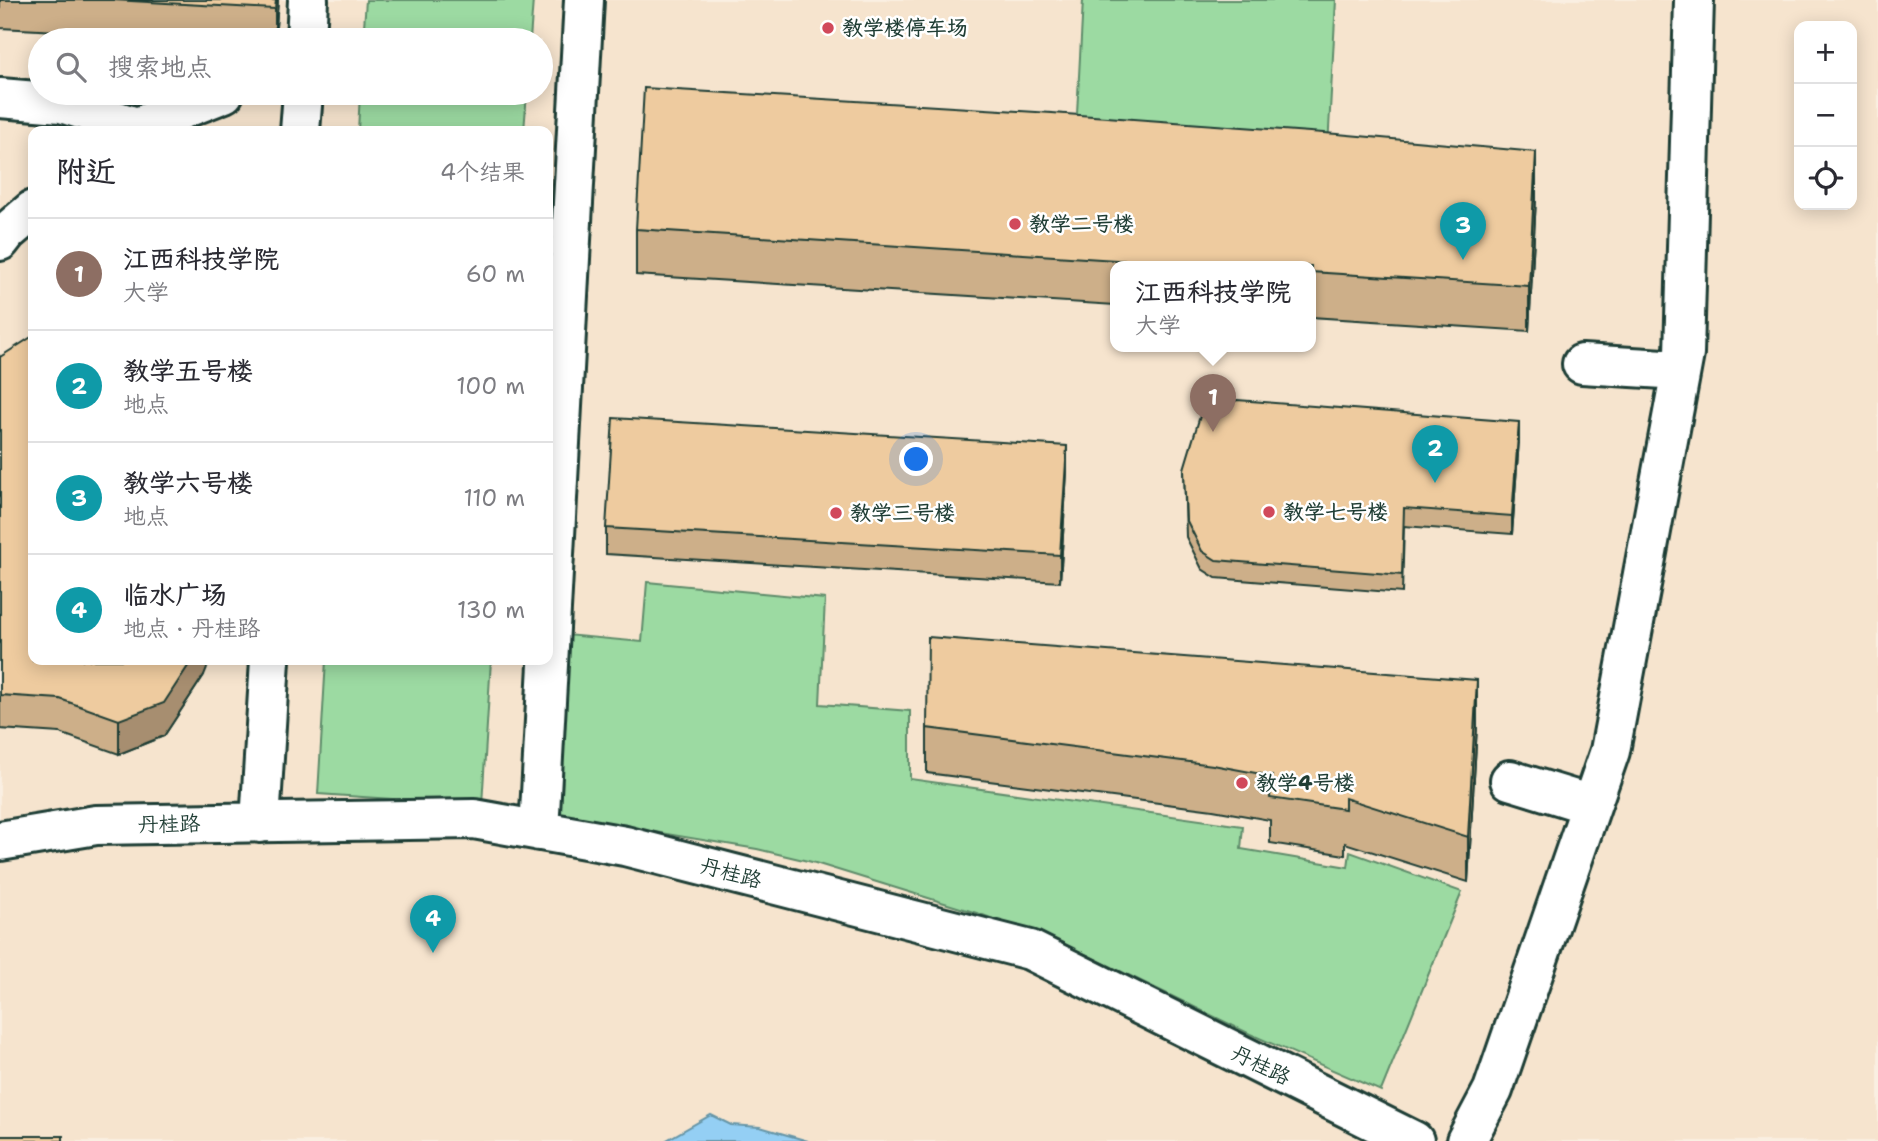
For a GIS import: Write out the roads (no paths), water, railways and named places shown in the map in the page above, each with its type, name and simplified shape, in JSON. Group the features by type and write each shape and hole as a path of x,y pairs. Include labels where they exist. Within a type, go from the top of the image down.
{"street":[{"path":"307,28 308,0"},
{"path":"553,572 584,0"},
{"path":"1466,1141 1493,1090 1610,751 1685,354 1694,0"},
{"path":"0,98 28,100"},
{"path":"67,105 126,126"},
{"path":"142,126 194,105"},
{"path":"300,126 302,105"},
{"path":"0,241 6,232 28,214"},
{"path":"1582,364 1681,370"},
{"path":"260,822 270,665"},
{"path":"539,831 548,665"},
{"path":"1510,780 1591,805"},
{"name":"丹桂路","path":"0,841 96,825 474,819 625,846 1030,950 1414,1141"}],"water":[{"path":"711,1115 731,1125 760,1127 808,1141 665,1141"}],"place":[{"name":"教学楼停车场","path":"828,28"},
{"name":"教学二号楼","path":"1015,224"},
{"name":"教学六号楼","path":"1463,260"},
{"name":"江西科技学院","path":"1213,432"},
{"name":"教学五号楼","path":"1435,483"},
{"name":"教学七号楼","path":"1269,512"},
{"name":"教学三号楼","path":"836,513"},
{"name":"教学4号楼","path":"1242,783"},
{"name":"临水广场","path":"433,953"}]}
